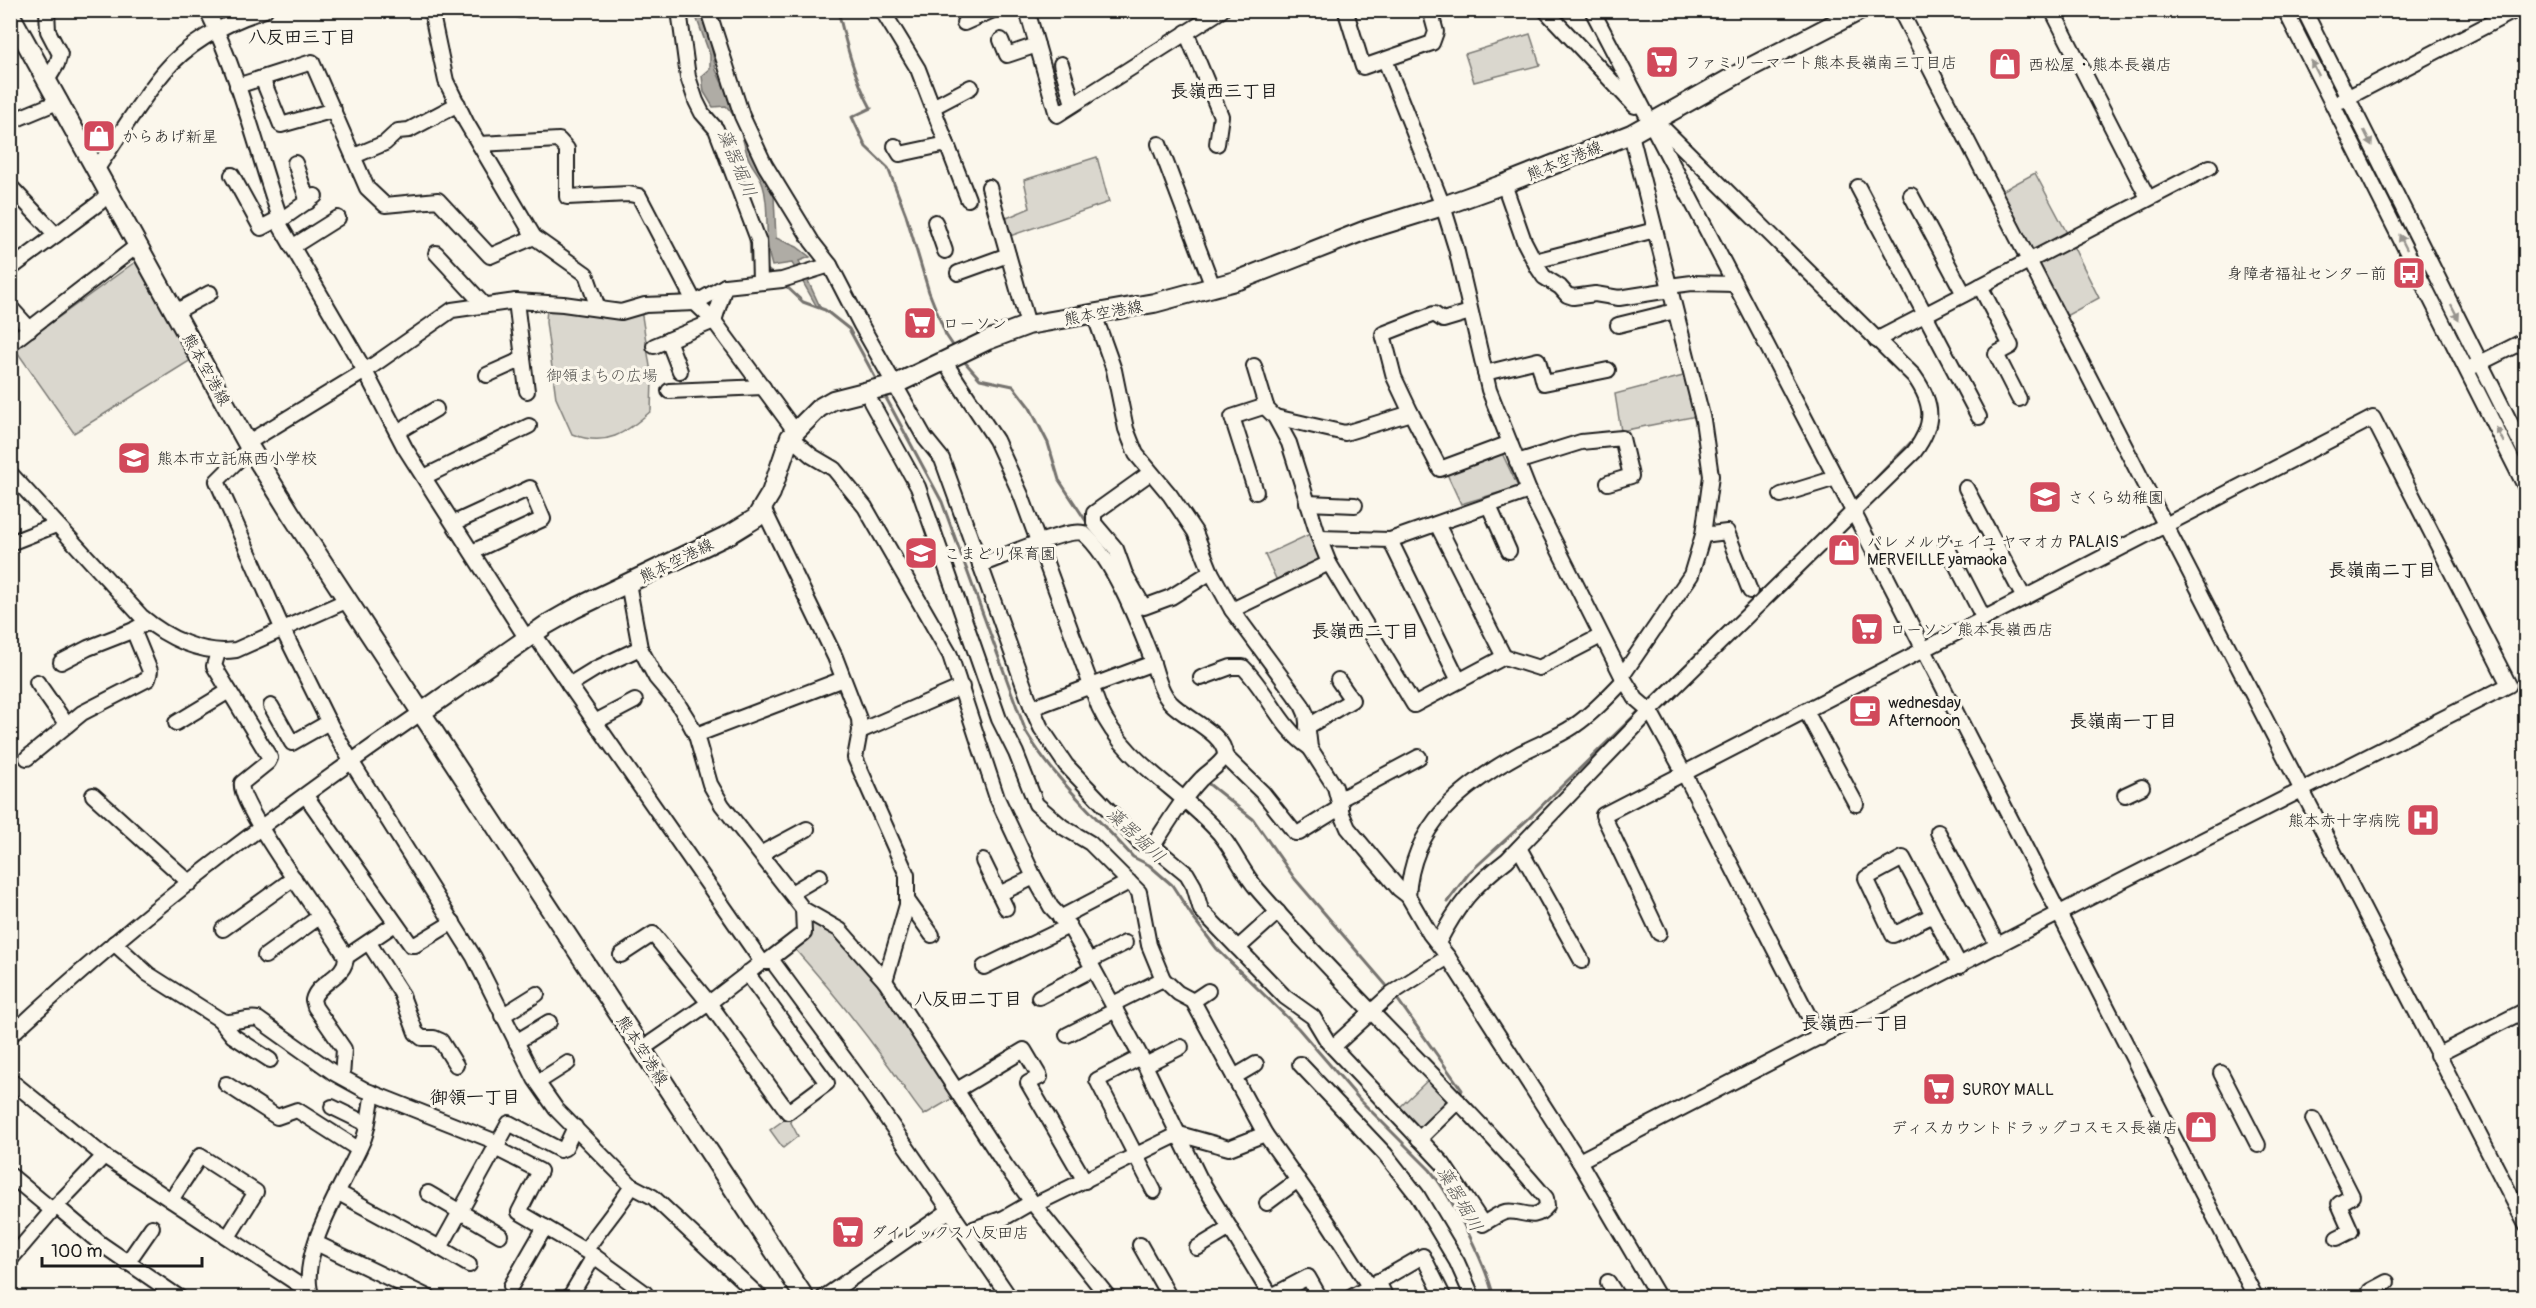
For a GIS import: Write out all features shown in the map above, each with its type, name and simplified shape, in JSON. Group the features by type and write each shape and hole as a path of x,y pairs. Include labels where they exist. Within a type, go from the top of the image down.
{"main road":[{"name":"熊本空港線","path":"422,712 574,609 730,534 756,518 771,493 793,434 819,408 833,400 896,384 954,356 1028,326 1154,303 1239,280 1366,230 1504,184 1630,134 1747,69 1861,10"},
{"name":"熊本空港線","path":"10,14 249,445 805,1298"}],"street":[{"path":"47,10 50,37 60,54 48,79"},
{"path":"207,10 237,86 279,215 278,221 424,477 530,637 569,685 765,961 773,962 868,1091 1010,1298"},
{"path":"96,170 164,72 182,55 217,31 241,18 265,10"},
{"path":"431,10 446,81 478,144 534,237 586,274 598,308"},
{"path":"679,10 688,77 702,113 716,129 759,242 760,282"},
{"path":"708,10 742,116 765,165 812,242 830,265 925,438 942,459 1032,708 1041,728 1066,765 1136,839 1143,844 1153,846 1191,879 1202,910 1285,997 1309,1012 1333,1047 1443,1164 1483,1224 1506,1212 1531,1216 1544,1210 1547,1206 1546,1198 1504,1148 1278,912 1250,880 1219,834 1117,739 1104,718 1091,685 1021,495 954,356"},
{"path":"882,10 918,69 968,199"},
{"path":"964,23 993,10"},
{"path":"1027,10 1056,115 1222,10"},
{"path":"1346,12 1363,67 1432,43 1436,32 1430,10"},
{"path":"1438,943 1454,912 1484,878 1507,861 1650,711 1914,452 1925,438 1930,416 1929,403 1923,388 1914,376 1666,130 1650,124 1620,88 1545,10"},
{"path":"1592,10 1836,478 1852,514 2256,1298"},
{"path":"1900,10 2436,1055 2526,1225"},
{"path":"2052,10 2148,198"},
{"path":"2285,10 2333,105 2474,366 2526,454"},
{"path":"2304,10 2474,366 2526,488"},
{"path":"2333,105 2516,10"},
{"path":"1186,32 1221,116 1217,144"},
{"path":"1001,40 1007,55 1037,45"},
{"path":"1385,60 1443,206 1456,248 1485,373 1529,491 1623,678 1636,699 1650,711 1684,773 1820,1038"},
{"path":"237,86 312,62 367,188 384,205 438,200 490,256 534,237"},
{"path":"1061,64 1073,104"},
{"path":"262,78 281,125 334,110"},
{"path":"933,106 971,87"},
{"path":"10,116 19,118 60,101"},
{"path":"354,156 385,143 398,130 409,130 458,104"},
{"path":"1408,896 1409,881 1423,838 1431,824 1451,801 1490,771 1574,726 1623,678 1691,575 1703,535 1711,476 1710,458 1703,420 1630,134"},
{"path":"478,144 559,140 567,149 567,197 629,194 639,196 695,303 714,321 763,387 793,434 812,456 834,469 865,507 950,655 998,798 1034,877 1091,965 1143,1061 1199,1177 1270,1297 1308,1277 1320,1298"},
{"path":"895,146 900,154 947,144"},
{"path":"1160,144 1213,287"},
{"path":"232,175 261,228 278,221 311,199 295,163"},
{"path":"1876,340 2210,167"},
{"path":"1504,184 1524,241 1544,277 1560,287 1567,295 1573,297 1595,294 1633,297 1692,283 1734,284"},
{"path":"10,186 56,235"},
{"path":"1858,187 1979,417"},
{"path":"989,188 1028,326"},
{"path":"12,266 109,193"},
{"path":"1911,195 1964,294"},
{"path":"292,246 338,218"},
{"path":"935,222 945,251"},
{"path":"1535,261 1655,230"},
{"path":"10,344 138,245"},
{"path":"436,253 484,305"},
{"path":"958,273 1008,255"},
{"path":"761,1297 653,1197 632,1186 556,1109 538,1082 502,1016 474,957 329,722 283,630 217,481 249,445 365,371 445,314 484,305 516,301 621,312 645,305 695,303 725,286 782,280 830,265"},
{"path":"654,346 714,321 725,286"},
{"path":"1980,286 2012,346 1996,354 2019,399"},
{"path":"175,312 210,293"},
{"path":"516,301 527,391"},
{"path":"10,307 30,329"},
{"path":"1618,325 1675,311"},
{"path":"1470,312 1443,320 1434,314 1383,334 1394,377 1440,469 1510,443"},
{"path":"1094,314 1114,370 1126,429 1136,454 1170,495 1195,532 1211,572 1232,610 1302,705 1306,714 1310,748"},
{"path":"669,340 680,371"},
{"path":"2474,366 2526,340"},
{"path":"487,376 523,359"},
{"path":"1485,373 1538,360 1544,383 1608,370"},
{"path":"1254,366 1270,411 1289,443 1307,503 1329,563 1414,705 1504,657 1539,668 1601,636"},
{"path":"669,391 763,387"},
{"path":"871,402 918,487 999,719 1016,753 1032,799 1049,816 1090,843 1139,892 1149,945 1164,979 1178,993 1192,1001 1265,1134 1373,1284 1386,1298"},
{"path":"397,432 436,409"},
{"path":"1256,492 1232,417 1270,411 1345,433 1411,413"},
{"path":"1579,1161 2509,685 2373,418 1603,815 1659,933"},
{"path":"424,477 529,426"},
{"path":"1517,462 1581,442 1622,438 1631,476 1608,483"},
{"path":"10,473 148,622 202,649 218,652 236,650 348,600"},
{"path":"1150,473 1095,513 1094,523 1116,549 1125,574 1144,607 1171,597 1211,572"},
{"path":"1781,495 1836,478"},
{"path":"454,523 530,488 543,519 472,552"},
{"path":"1966,488 2024,598"},
{"path":"1319,538 1389,540 1529,491"},
{"path":"1307,503 1355,505"},
{"path":"1490,506 1509,551"},
{"path":"763,508 843,679 859,719 860,731 855,759 905,865 908,882 907,900 885,981"},
{"path":"1437,524 1504,657"},
{"path":"10,543 56,525"},
{"path":"980,566 1038,543 1076,532 1089,537 1105,558 1135,616 1169,701 1213,735 1223,747 1225,756 1256,785 1295,833 1299,833 1340,803 1419,757"},
{"path":"1703,535 1727,532 1750,591"},
{"path":"1389,540 1459,681"},
{"path":"1946,545 1984,619"},
{"path":"1232,610 1329,563"},
{"path":"628,583 640,648 649,668 678,704 696,735 712,788 728,813 762,853 803,909 840,930 885,981 1033,1204 1109,1298"},
{"path":"60,662 148,622"},
{"path":"27,758 82,713 150,677 150,671 134,636 134,630"},
{"path":"569,685 595,669 640,648"},
{"path":"218,652 214,666 270,758 242,783 240,788 262,829 346,957 345,966 316,992 313,1000 315,1007 344,1049 342,1077"},
{"path":"1032,708 1153,663"},
{"path":"1201,678 1230,667 1243,668 1265,694 1295,738 1310,748 1335,787 1348,828 1399,889 1408,896 1579,1161 1657,1297"},
{"path":"696,735 843,679"},
{"path":"1307,727 1352,700 1338,680"},
{"path":"37,682 67,724"},
{"path":"860,731 962,687"},
{"path":"176,723 229,691"},
{"path":"595,722 635,700"},
{"path":"271,706 292,743 329,722"},
{"path":"1806,711 1856,804"},
{"path":"10,1036 114,943 190,883 351,761 422,712"},
{"path":"1153,846 1183,800 1225,756"},
{"path":"2125,795 2142,787"},
{"path":"93,795 190,883"},
{"path":"306,796 395,924 413,946 453,922"},
{"path":"762,853 807,829"},
{"path":"1938,832 1998,946"},
{"path":"1519,848 1582,961"},
{"path":"1933,915 1893,935 1866,878 1903,858 1960,966"},
{"path":"983,861 1006,908"},
{"path":"791,893 820,876"},
{"path":"999,894 1034,877"},
{"path":"223,929 294,878"},
{"path":"984,967 1065,922 1129,882"},
{"path":"907,900 932,936"},
{"path":"642,1049 804,933 803,909"},
{"path":"1238,948 1278,912"},
{"path":"265,956 319,917"},
{"path":"346,957 395,924"},
{"path":"621,955 653,934 709,1003 788,1112 827,1083 747,973"},
{"path":"114,943 148,974 220,1020 237,1038 270,1060"},
{"path":"369,943 401,993 416,1033 422,1038 434,1038 441,1041 456,1065"},
{"path":"1039,997 1125,943"},
{"path":"1333,1047 1392,993 1448,957"},
{"path":"1067,1035 1164,979"},
{"path":"1192,1001 1208,991"},
{"path":"502,1016 537,994"},
{"path":"2436,1055 2526,1010"},
{"path":"220,1020 229,1023 249,1018 258,1019 342,1077 373,1093 497,1145 540,1172 519,1212 590,1253 645,1293"},
{"path":"237,1038 249,1018"},
{"path":"516,1042 549,1022"},
{"path":"1155,1191 1097,1080 1181,1047"},
{"path":"957,1090 1024,1050 1040,1077 1028,1083 1085,1181"},
{"path":"538,1082 568,1063"},
{"path":"1234,1077 1256,1064"},
{"path":"1300,1064 1385,1154 1417,1195 1457,1262 1473,1298"},
{"path":"2221,1073 2258,1145"},
{"path":"10,1080 104,1156 312,1295"},
{"path":"226,1084 278,1117 297,1110 358,1149"},
{"path":"312,1295 308,1272 316,1243 358,1149 367,1124 373,1093"},
{"path":"1419,1139 1458,1101"},
{"path":"332,1107 367,1124"},
{"path":"2313,1119 2352,1196 2338,1204 2351,1231"},
{"path":"440,1248 509,1123 562,1150 574,1127"},
{"path":"965,1232 1004,1218 1085,1181 1179,1134 1229,1148 1265,1134"},
{"path":"10,1260 54,1208 104,1156"},
{"path":"171,1200 200,1156 256,1192 228,1237"},
{"path":"10,1175 127,1263 180,1298"},
{"path":"1267,1203 1298,1180"},
{"path":"569,1298 605,1221 617,1210 632,1186"},
{"path":"337,1192 469,1265"},
{"path":"428,1193 500,1234"},
{"path":"823,1298 950,1210"},
{"path":"2337,1238 2364,1226"},
{"path":"127,1263 152,1227"},
{"path":"511,1286 545,1227"},
{"path":"1197,1248 1230,1228"},
{"path":"316,1243 430,1298"},
{"path":"1140,1245 1170,1298"},
{"path":"1351,1297 1424,1256 1444,1298"},
{"path":"1608,1282 1618,1298"}],"green space":[{"path":"1530,34 1540,65 1474,82 1465,54"},
{"path":"2360,136 2464,345 2431,284"},
{"path":"1097,157 1109,202 1007,237 1002,220 1030,208 1024,180"},
{"path":"2035,173 2068,235 2030,255 1998,193"},
{"path":"2072,244 2099,298 2064,317 2034,263"},
{"path":"135,262 191,360 74,433 15,349"},
{"name":"御領まちの広場","path":"547,307 641,310 652,379 651,411 624,432 605,439 584,438 572,434 556,398 546,322"},
{"path":"1687,375 1697,416 1621,431 1615,394"},
{"path":"1501,451 1518,487 1461,504 1446,472"},
{"path":"1310,534 1323,559 1278,583 1265,555"},
{"path":"810,920 840,937 870,970 953,1098 924,1115 919,1109 854,1020 793,947"},
{"path":"1430,1078 1449,1101 1421,1128 1417,1128 1399,1108"},
{"path":"788,1117 798,1136 783,1148 770,1130"}],"shaded area":[{"path":"694,11 699,11 710,40 716,70 774,197 776,238 797,247 810,257 799,261 821,309 817,307 792,263 772,266 762,182 749,160 740,130 731,111 726,106 713,107 704,92 702,76 710,69 710,55"}],"waterway":[{"path":"838,10 855,72 871,108 852,117 866,147 888,168 906,215 929,292 946,335 956,350"},
{"name":"藻器堀川","path":"750,236 751,261"},
{"name":"藻器堀川","path":"767,270 771,273"},
{"name":"藻器堀川","path":"787,287 803,302 825,310 849,329 876,379"},
{"path":"963,360 980,379 1013,386 1030,408 1048,443 1059,480 1090,527"},
{"name":"藻器堀川","path":"885,396 942,502 1026,732 1037,749 1076,797 1133,857 1149,865 1172,885 1217,949 1298,1028 1361,1101 1430,1170 1467,1231 1484,1267 1494,1298"},
{"path":"1854,501 1916,437"},
{"path":"1648,702 1847,508"},
{"path":"1447,902 1469,873 1641,709"},
{"path":"1205,781 1253,819 1295,879 1386,985"},
{"path":"1398,1000 1462,1090 1461,1092"}],"place":[{"name":"ファミリーマート熊本長嶺南三丁目店","path":"1662,62"},
{"name":"西松屋・熊本長嶺店","path":"2005,64"},
{"name":"からあげ新星","path":"99,136"},
{"name":"身障者福祉センター前","path":"2409,273"},
{"name":"ローソン","path":"920,323"},
{"name":"熊本市立託麻西小学校","path":"134,458"},
{"name":"さくら幼稚園","path":"2045,497"},
{"name":"パレ メルヴェイユ ヤマオカ PALAIS MERVEILLE yamaoka","path":"1844,550"},
{"name":"こまどり保育園","path":"921,553"},
{"name":"ローソン 熊本長嶺西店","path":"1867,629"},
{"name":"wednesday Afternoon","path":"1865,711"},
{"name":"熊本赤十字病院","path":"2423,820"},
{"name":"SUROY MALL","path":"1939,1089"},
{"name":"ディスカウントドラッグコスモス長嶺店","path":"2201,1127"},
{"name":"ダイレックス八反田店","path":"848,1232"}],"district":[{"name":"八反田三丁目","path":"302,37"},
{"name":"長嶺西三丁目","path":"1224,91"},
{"name":"長嶺南二丁目","path":"2382,570"},
{"name":"長嶺西二丁目","path":"1365,631"},
{"name":"長嶺南一丁目","path":"2123,721"},
{"name":"八反田二丁目","path":"968,999"},
{"name":"長嶺西一丁目","path":"1855,1023"},
{"name":"御領一丁目","path":"475,1097"}]}
